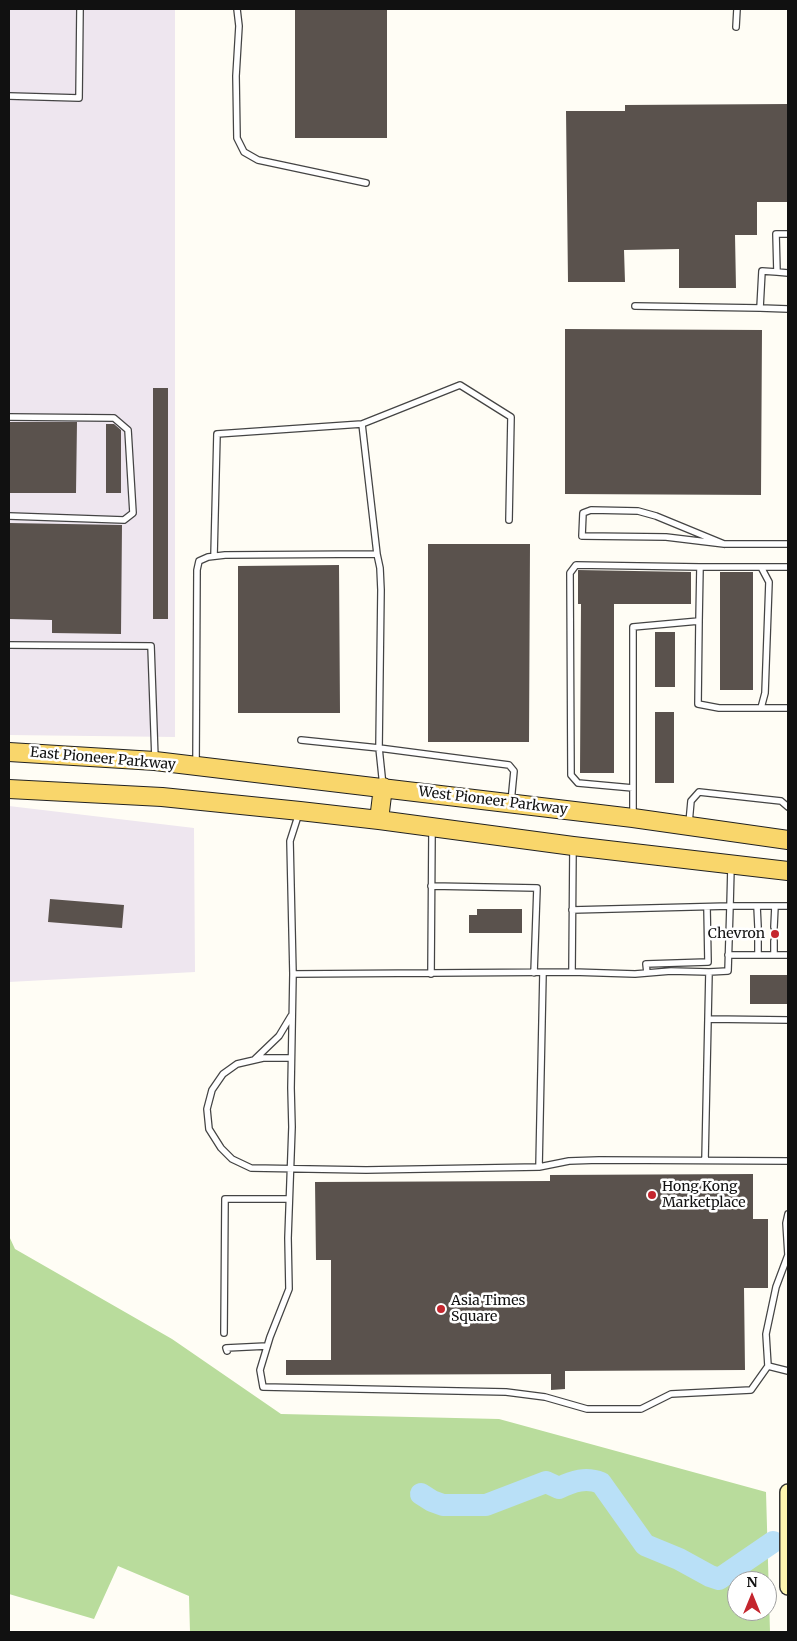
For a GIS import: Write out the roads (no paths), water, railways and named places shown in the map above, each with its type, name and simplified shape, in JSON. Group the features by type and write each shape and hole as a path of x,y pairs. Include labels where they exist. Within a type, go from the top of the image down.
{"main road":[{"name":"East Pioneer Parkway","path":"9,752 155,761 196,767"},
{"name":"West Pioneer Parkway","path":"196,767 383,787 689,825 788,840"},
{"path":"379,820 383,787"},
{"path":"9,789 162,797 300,811 786,871"},
{"path":"788,1492 788,1587"}],"lane":[{"path":"9,96 79,98 80,9"},
{"path":"237,9 239,26 236,76 237,138 244,152 258,160 366,183"},
{"path":"736,27 737,9"},
{"path":"777,272 776,234 788,234"},
{"path":"760,308 762,271 788,272"},
{"path":"635,306 788,309"},
{"path":"214,556 217,434 362,424 460,385 512,417 509,520"},
{"path":"9,417 114,418 128,430 133,513 124,520 9,516"},
{"path":"362,424 380,568 379,748 383,787"},
{"path":"724,544 638,510 591,510 582,513 582,536 666,537 724,544 788,544"},
{"path":"196,767 197,570 199,561 214,556 378,554"},
{"path":"633,788 578,783 571,775 570,573 576,565 788,567"},
{"path":"700,567 698,704 719,708 788,708"},
{"path":"761,567 769,582 765,693 761,708"},
{"path":"633,818 634,627 700,621"},
{"path":"9,644 151,646 155,761"},
{"path":"301,740 379,748 508,766 514,771 511,804"},
{"path":"689,825 691,801 699,792 781,801 788,807"},
{"path":"300,811 290,841 293,974 289,1289 260,1370 264,1387 506,1392 545,1397 587,1408 641,1409 671,1394 751,1390 768,1366 766,1334 776,1287 788,1255 786,1222 788,1214"},
{"path":"431,974 432,828"},
{"path":"572,972 573,846"},
{"path":"293,974 728,971 730,865"},
{"path":"431,886 537,888 534,973"},
{"path":"757,906 758,927"},
{"path":"774,927 775,906"},
{"path":"572,910 788,906"},
{"path":"647,973 646,964 708,962 708,907"},
{"path":"758,941 758,955"},
{"path":"774,941 774,955"},
{"path":"728,955 788,955"},
{"path":"539,1167 543,972"},
{"path":"705,1160 709,972"},
{"path":"254,1060 279,1036 292,1015"},
{"path":"708,1019 788,1020"},
{"path":"291,1058 263,1058 237,1064 223,1074 212,1090 207,1109 208,1129 220,1148 232,1159 251,1168 389,1170 539,1167 579,1161 788,1161"},
{"path":"224,1333 225,1199 289,1199"},
{"path":"227,1351 226,1348 268,1346"},
{"path":"768,1366 788,1371"}],"waterway":[{"path":"421,1494 443,1505 486,1505 546,1482 559,1488 569,1483 595,1481 601,1483 645,1545 719,1579 773,1542"}],"place":[{"name":"Chevron","path":"775,934"},
{"name":"Hong Kong Marketplace","path":"652,1195"},
{"name":"Asia Times Square","path":"441,1309"}]}
